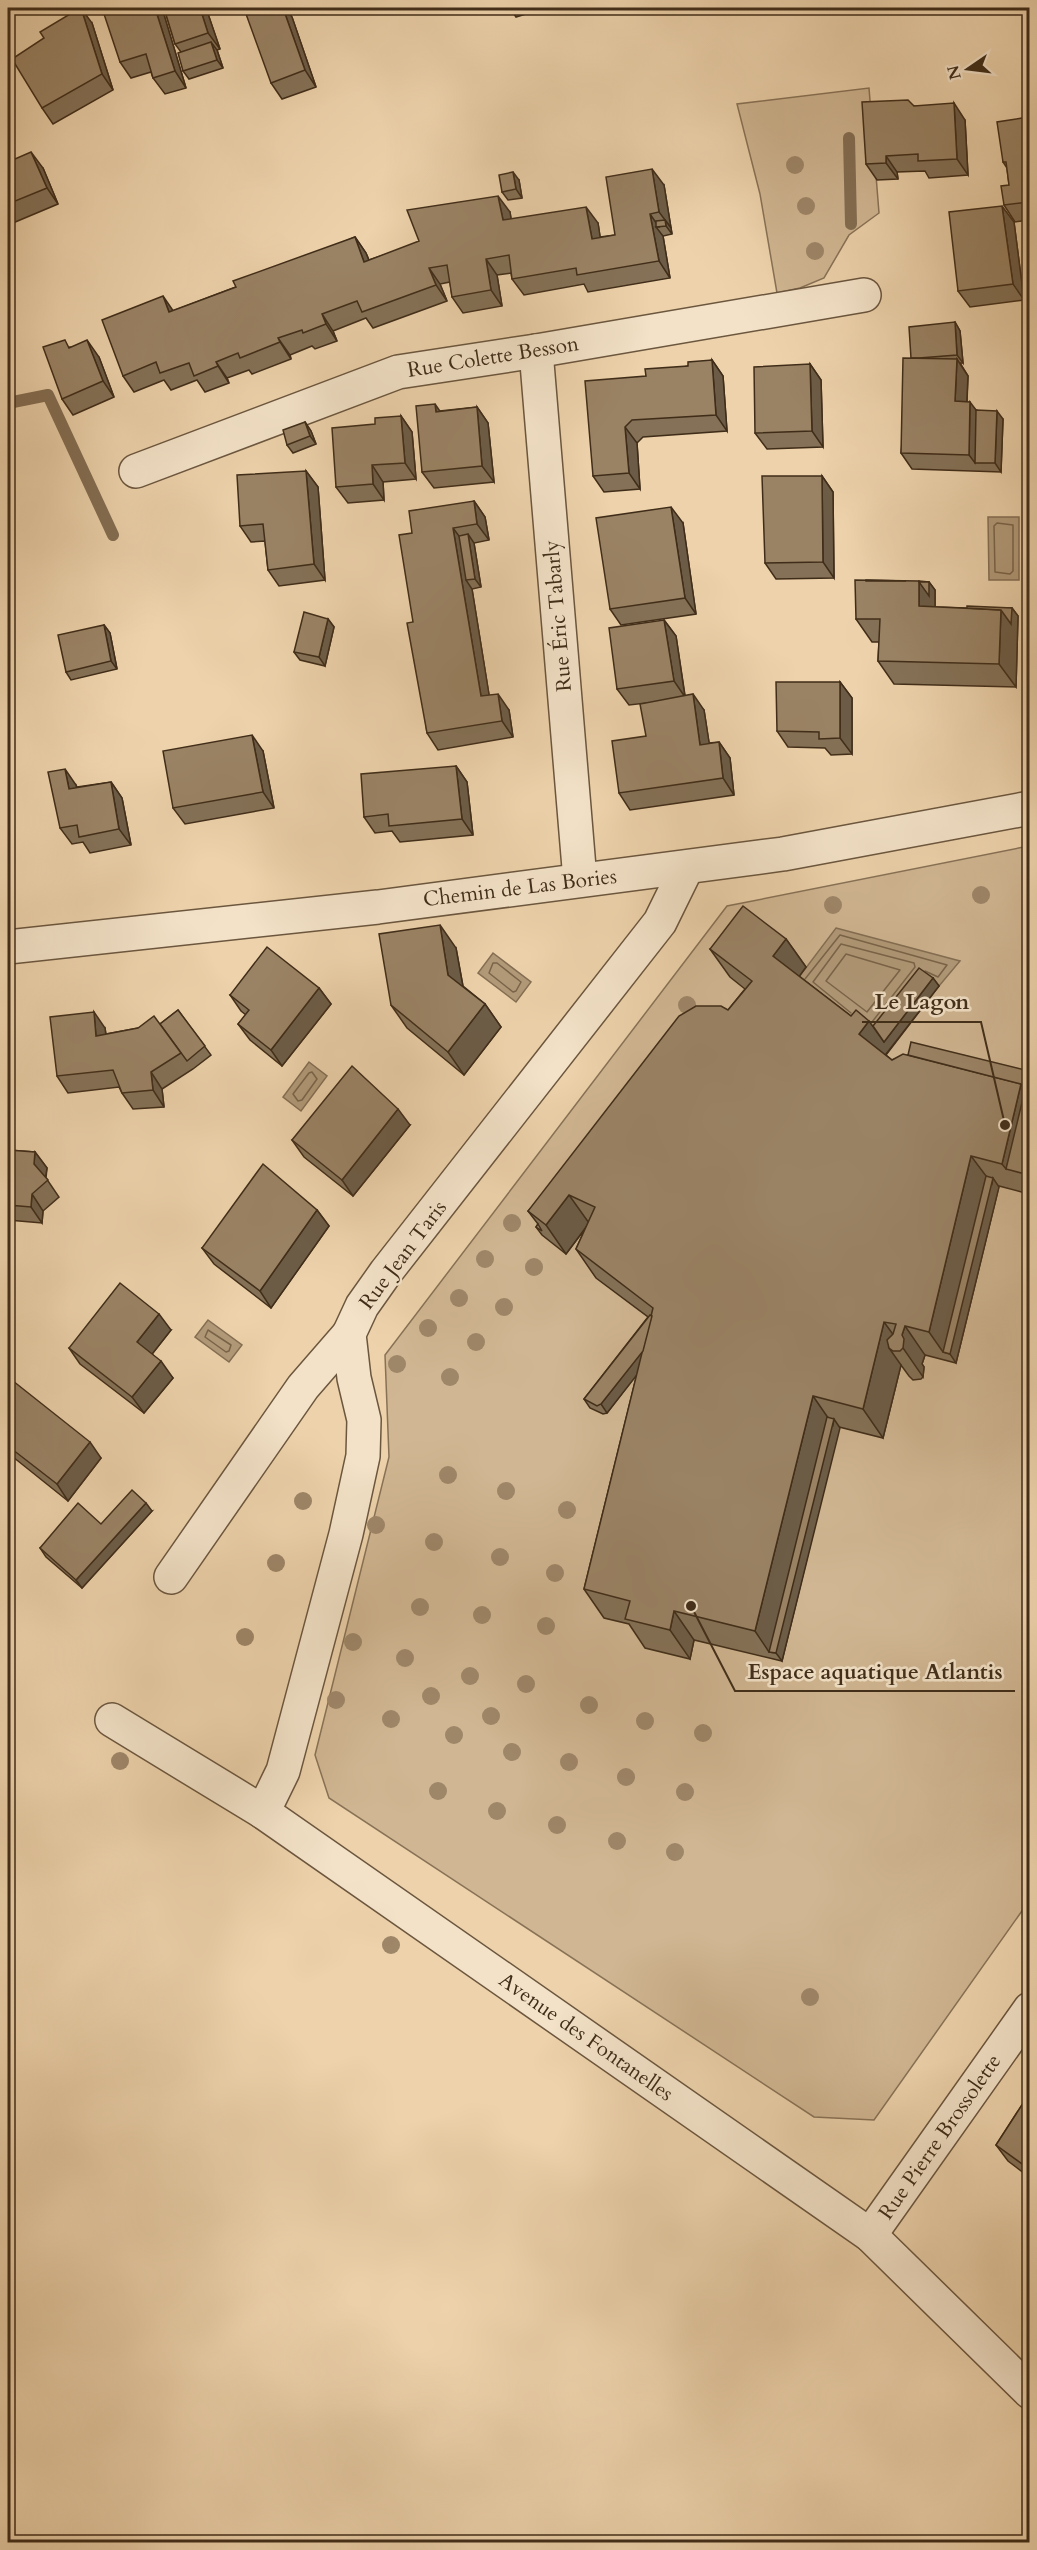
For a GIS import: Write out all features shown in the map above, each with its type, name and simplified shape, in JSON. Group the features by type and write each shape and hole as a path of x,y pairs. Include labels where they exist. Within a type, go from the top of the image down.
{"street":[{"name":"Rue Colette Besson","path":"136,471 398,372 864,295"},
{"name":"Rue Éric Tabarly","path":"536,351 580,880"},
{"name":"Chemin de Las Bories","path":"8,946 355,910 687,867 783,854 1029,808"},
{"name":"Rue Jean Taris","path":"263,1812 283,1771 346,1534 363,1456 364,1420 354,1378 349,1334 362,1306 386,1272 660,921 687,867"},
{"path":"171,1577 303,1387 349,1334"},
{"name":"Avenue des Fontanelles","path":"112,1720 263,1812 870,2235 1029,2392"},
{"name":"Rue Pierre Brossolette","path":"870,2235 1029,2009"}],"shaded area":[{"path":"869,88 879,213 849,235 824,278 800,288 777,293 760,194 737,104"},
{"path":"1029,846 1029,1901 874,2120 814,2117 329,1798 315,1755 389,1457 385,1355 727,906"}],"water":[{"path":"988,517 1019,517 1019,580 989,580"},
{"path":"836,928 960,961 939,986 871,1045 793,985"},
{"path":"493,953 531,982 516,1002 478,973"},
{"path":"309,1062 327,1076 301,1111 283,1097"},
{"path":"208,1320 242,1345 229,1362 195,1337"}],"building":[{"path":"80,8 102,74 42,108 12,59 44,38 40,32"},
{"path":"102,8 155,8 175,71 153,78 146,54 120,62"},
{"path":"164,8 200,8 208,33 175,44"},
{"path":"263,8 283,8 305,70 271,83 246,14"},
{"path":"211,42 217,60 183,71 178,53"},
{"path":"908,100 914,106 954,103 957,159 918,161 918,154 886,156 886,163 866,164 862,102"},
{"path":"1029,117 1029,202 1004,205 1001,186 1009,185 997,122"},
{"path":"31,152 47,188 8,204 8,162"},
{"path":"652,169 659,212 650,214 659,261 577,275 576,268 512,279 509,255 486,259 491,290 452,297 447,265 429,268 436,285 362,312 357,301 322,314 326,324 303,333 302,330 278,338 280,342 240,358 238,353 216,362 218,366 194,376 189,363 160,373 156,362 123,376 102,320 163,296 169,312 236,287 233,281 355,237 364,262 419,241 407,210 498,196 503,220 586,207 592,239 615,235 606,177"},
{"path":"513,172 516,189 502,192 499,175"},
{"path":"1002,206 1013,284 958,291 949,212"},
{"path":"665,220 666,226 656,227 656,221"},
{"path":"955,322 957,355 911,358 909,327"},
{"path":"65,340 69,348 87,340 103,381 62,399 43,347"},
{"path":"903,358 957,359 955,401 970,402 969,455 901,453"},
{"path":"712,360 716,415 632,420 625,427 629,473 593,476 585,381 646,376 645,369 688,366 688,362"},
{"path":"810,364 812,431 755,433 754,367"},
{"path":"435,404 436,412 477,407 482,466 422,472 416,406"},
{"path":"976,410 997,411 995,463 975,463"},
{"path":"401,416 405,463 372,465 373,484 336,487 332,428 375,424 375,418"},
{"path":"305,422 310,436 287,445 283,430"},
{"path":"306,471 314,564 268,570 263,524 240,526 237,475"},
{"path":"762,476 822,476 823,562 765,563"},
{"path":"474,501 477,524 453,528 481,696 498,694 502,721 427,733 407,623 413,622 399,535 412,533 409,511"},
{"path":"671,507 685,598 610,609 596,518"},
{"path":"468,534 475,579 466,580 459,536"},
{"path":"855,580 919,581 919,606 1001,610 999,664 878,661 880,619 856,619"},
{"path":"919,582 929,582 929,596"},
{"path":"967,606 1012,608 1011,624 1001,610 967,608"},
{"path":"304,612 328,619 319,657 294,652"},
{"path":"664,620 674,681 617,689 609,628"},
{"path":"104,625 111,661 66,672 58,635"},
{"path":"776,682 840,682 840,738 819,739 819,732 777,731"},
{"path":"693,694 700,745 719,742 723,778 619,793 612,741 646,736 640,704"},
{"path":"252,735 263,792 173,808 163,751"},
{"path":"456,766 462,819 389,826 388,814 364,817 361,774"},
{"path":"65,769 69,789 111,782 119,829 79,837 77,825 60,828 48,772"},
{"path":"743,906 786,939 773,956 851,1016 856,1010 869,1021 859,1034 892,1060 903,1054 1021,1084 1002,1164 971,1156 929,1332 905,1326 902,1335 903,1348 900,1351 893,1351 889,1348 887,1340 893,1334 896,1324 884,1322 863,1409 813,1396 755,1631 674,1611 670,1630 625,1619 630,1601 584,1589 653,1308 576,1249 595,1207 569,1195 546,1225 528,1211 679,1016 696,1006 721,1006 728,1010 752,981 710,949"},
{"path":"440,925 448,975 485,1004 448,1052 391,1005 379,934"},
{"path":"267,947 319,988 271,1050 238,1024 249,1010 230,995"},
{"path":"919,968 933,978 884,1042 873,1026"},
{"path":"178,1010 205,1046 187,1061 160,1024"},
{"path":"94,1012 96,1036 138,1028 154,1016 181,1053 151,1072 153,1090 122,1093 113,1070 57,1076 50,1017"},
{"path":"911,1042 1029,1071 1029,1175 1006,1169 1025,1090 1021,1084 908,1055"},
{"path":"352,1066 398,1109 342,1180 292,1140"},
{"path":"8,1150 35,1152 34,1164 48,1180 32,1194 31,1207 8,1205"},
{"path":"263,1164 317,1210 260,1291 202,1248"},
{"path":"986,1176 993,1178 950,1354 943,1352"},
{"path":"120,1283 159,1314 137,1342 161,1361 132,1397 69,1348"},
{"path":"650,1315 652,1316 643,1351 601,1404 597,1406 584,1399"},
{"path":"8,1377 90,1442 57,1484 8,1446"},
{"path":"827,1417 834,1419 776,1653 769,1652"},
{"path":"132,1490 146,1503 76,1580 40,1548 78,1503 101,1524"},
{"path":"1029,2094 1029,2169 996,2145"}],"waterway":[{"path":"849,138 851,224"},
{"path":"8,403 48,395 113,535"}],"place":[{"name":"Le Lagon","path":"1005,1125"},
{"name":"Espace aquatique Atlantis","path":"691,1606"}]}
